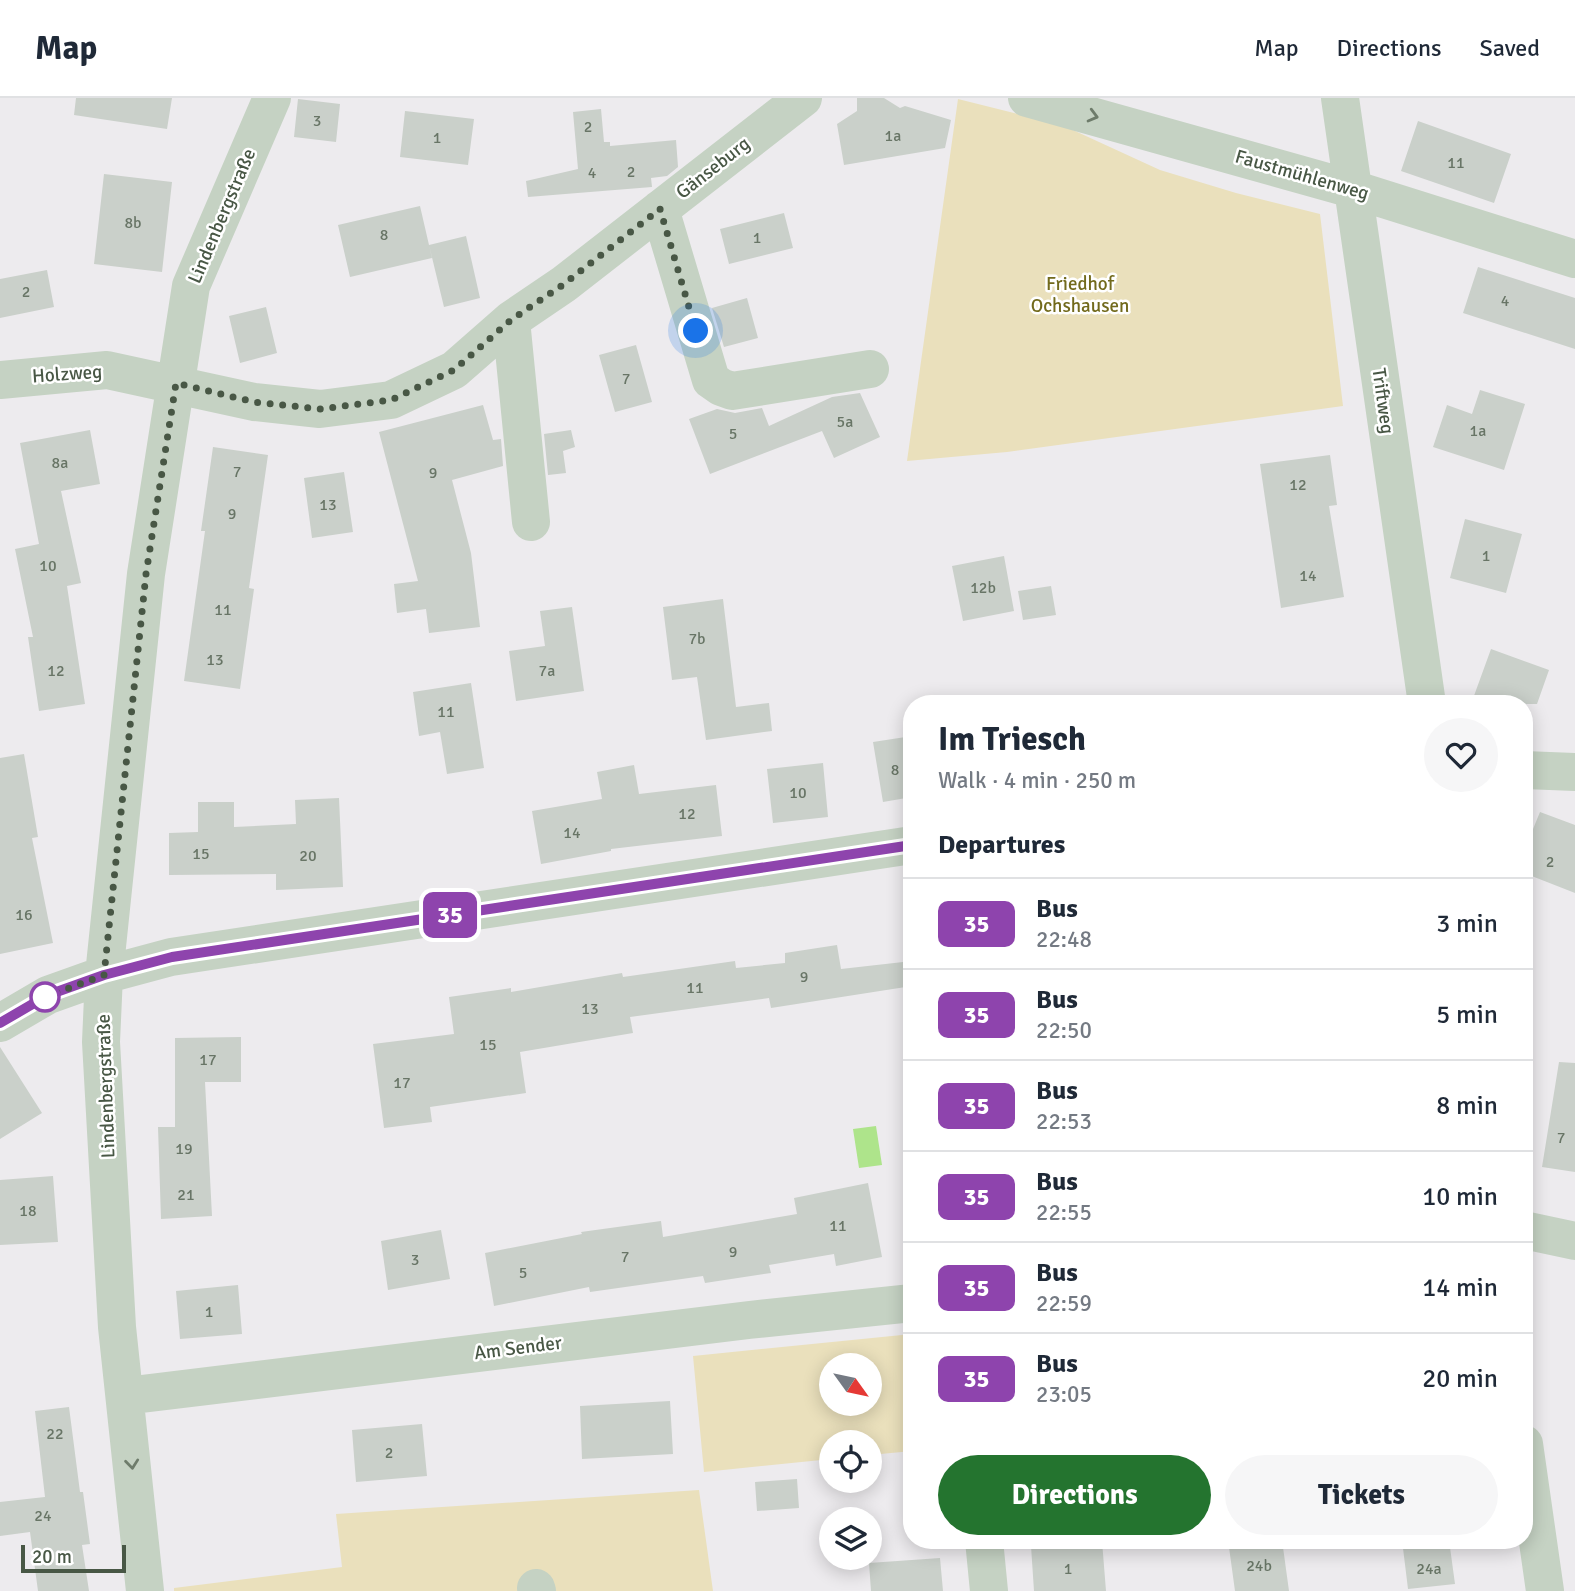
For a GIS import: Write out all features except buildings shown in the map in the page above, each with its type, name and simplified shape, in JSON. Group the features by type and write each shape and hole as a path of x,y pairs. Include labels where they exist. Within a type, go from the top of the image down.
{"street":[{"name":"Lindenbergstraße","path":"145,1591 117,1327 101,1042 104,975 146,574 191,286 272,98"},
{"name":"Gänseburg","path":"176,383 254,402 320,409 391,400 454,370 511,320 564,284 803,98"},
{"name":"Faustmühlenweg","path":"1027,98 1352,188 1575,259"},
{"name":"Triftweg","path":"1340,98 1426,695"},
{"path":"660,209 710,380 732,391 870,369"},
{"path":"511,320 531,522"},
{"name":"Holzweg","path":"0,380 107,370 176,383"},
{"path":"1533,770 1575,772"},
{"path":"0,1023 48,995 104,975 172,957 903,846"},
{"path":"1533,1232 1575,1241"},
{"name":"Am Sender","path":"125,1396 749,1320 903,1304"},
{"path":"1533,1507 1545,1591"},
{"path":"985,1549 989,1591"}],"green space":[{"name":"Friedhof Ochshausen","path":"958,99 1062,125 1160,170 1320,214 1343,406 1007,452 907,461"},
{"path":"903,1335 903,1452 882,1454 882,1430 819,1430 819,1460 704,1472 693,1356"},
{"path":"699,1490 713,1591 174,1591 174,1588 342,1567 336,1514"}],"shaded area":[{"path":"876,1126 882,1165 859,1168 853,1129"}],"bus line":[{"name":"35","path":"0,1023 48,995 104,975 172,957 903,846"}],"route":[{"path":"45,997 104,975 146,574 176,383 254,402 320,409 391,400 454,370 511,320 564,284 660,209 696,331"}]}
